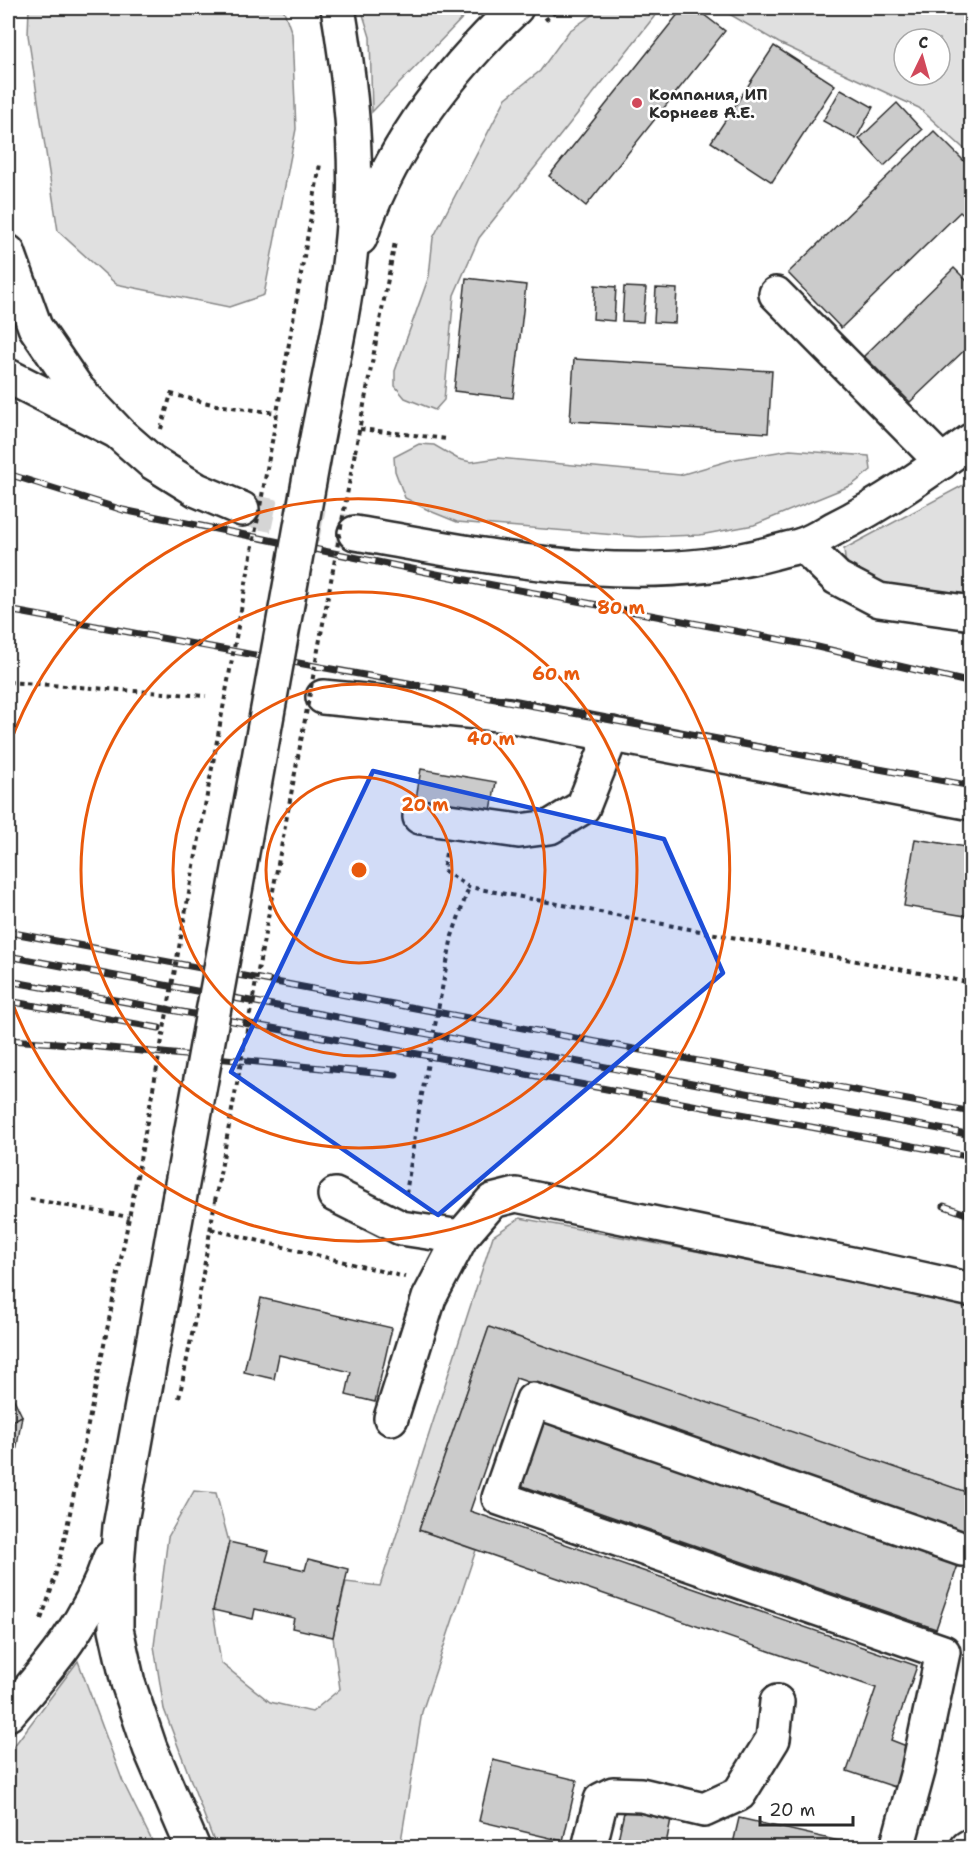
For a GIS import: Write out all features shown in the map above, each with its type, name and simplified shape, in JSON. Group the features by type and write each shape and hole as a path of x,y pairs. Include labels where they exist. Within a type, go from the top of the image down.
{"main road":[{"path":"193,1848 150,1748 128,1683 116,1629 116,1578 120,1527 348,274 354,207 354,144 349,72 338,8"},
{"path":"348,274 367,217 400,152 435,96 490,33 530,15"},
{"path":"8,252 35,327 78,390 120,434 152,462 197,489 242,509"},
{"path":"776,294 942,462"},
{"path":"8,376 120,434"},
{"path":"355,533 514,560 608,568 691,567 742,561 803,545 860,515 972,440"},
{"path":"803,545 837,578 879,600 972,613"},
{"path":"323,697 508,715 972,802"},
{"path":"436,819 519,831 550,827 584,807 612,734"},
{"path":"336,1195 401,1228 461,1237"},
{"path":"391,1418 429,1298 461,1237 492,1201 516,1195 972,1290"},
{"path":"897,1848 918,1771 944,1652 499,1498 533,1400 962,1549"},
{"path":"8,1714 46,1670 80,1623 102,1582 120,1527"},
{"path":"589,1848 601,1800 613,1794 640,1795 704,1810 739,1794 773,1739 777,1701"},
{"path":"967,1848 972,1845"}],"path":[{"path":"530,15 561,8"},
{"path":"40,1622 50,1597 61,1555 135,1186 273,436 322,154"},
{"path":"178,1401 396,240"},
{"path":"171,394 216,405 277,412"},
{"path":"360,429 448,440"},
{"path":"8,682 206,696"},
{"path":"436,819 443,870 469,887 972,983"},
{"path":"401,1228 419,1110 452,936 469,887"},
{"path":"30,1198 129,1217"},
{"path":"211,1229 408,1277 434,1290"}],"highlighted area":[{"path":"373,771 664,839 723,973 438,1215 231,1072"}],"shaded area":[{"path":"29,8 283,8 292,34 296,129 264,295 229,307 116,284 58,231 28,35"},
{"path":"361,8 472,8 372,112 370,37"},
{"path":"602,8 661,8 479,238 454,295 444,400 435,410 405,398 395,386 395,371 429,276 433,238 506,98 540,71 569,31"},
{"path":"719,8 971,8 971,90 967,106 971,111 971,155 919,108 779,43"},
{"path":"419,444 434,445 458,459 471,462 498,458 680,475 735,459 790,450 869,456 871,470 852,485 754,525 700,535 640,537 457,522 430,511 405,498 395,471 394,457"},
{"path":"971,481 971,594 883,585 846,568 844,549"},
{"path":"520,1218 971,1303 971,1494 489,1328 419,1530 476,1550 422,1712 400,1847 216,1847 164,1709 154,1646 168,1537 194,1491 216,1493 229,1542 213,1610 221,1663 270,1702 312,1712 340,1689 333,1637 346,1582 380,1586 493,1236"},
{"path":"78,1661 123,1782 155,1847 8,1847 8,1754"}],"building":[{"name":"Компания, ИП Корнеев А.Е.","path":"683,8 695,8 725,31 586,206 549,176"},
{"path":"774,46 835,85 772,182 711,142"},
{"path":"841,89 873,107 856,139 823,121"},
{"path":"897,103 922,130 884,166 859,139"},
{"path":"934,131 972,169 972,223 960,212 841,328 788,273"},
{"path":"954,268 972,286 972,343 910,402 864,356"},
{"path":"466,278 526,285 513,398 454,391"},
{"path":"595,285 616,287 614,321 593,319"},
{"path":"624,287 646,288 643,322 622,321"},
{"path":"656,288 677,289 675,323 654,322"},
{"path":"574,359 772,371 768,433 570,421"},
{"path":"421,769 496,782 490,816 415,805"},
{"path":"915,839 972,848 972,917 904,906"},
{"path":"261,1298 392,1328 375,1402 346,1395 351,1372 279,1355 274,1379 244,1372"},
{"path":"489,1327 972,1494 970,1535 516,1378 470,1511 917,1666 891,1740 909,1747 895,1787 847,1771 876,1688 419,1530"},
{"path":"8,1387 22,1416 8,1423"},
{"path":"22,1416 8,1500 8,1423"},
{"path":"542,1422 958,1565 936,1629 520,1485"},
{"path":"229,1542 269,1551 266,1561 305,1570 308,1559 348,1569 333,1637 292,1628 294,1618 255,1609 253,1619 213,1610"},
{"path":"493,1760 577,1780 563,1841 479,1821"},
{"path":"625,1808 671,1819 666,1844 683,1848 616,1848"},
{"path":"739,1818 861,1846 860,1848 732,1848"}],"tunnel":[{"path":"242,509 355,533"}],"railway":[{"path":"8,474 123,510 461,579 809,645 972,683"},
{"path":"8,610 972,786"},
{"path":"8,932 972,1112"},
{"path":"8,956 972,1135"},
{"path":"8,981 429,1056 972,1157"},
{"path":"8,1001 159,1028"},
{"path":"8,1040 396,1075"},
{"path":"944,1206 972,1216"}],"place":[{"name":"Компания, ИП Корнеев А.Е.","path":"637,103"}]}
